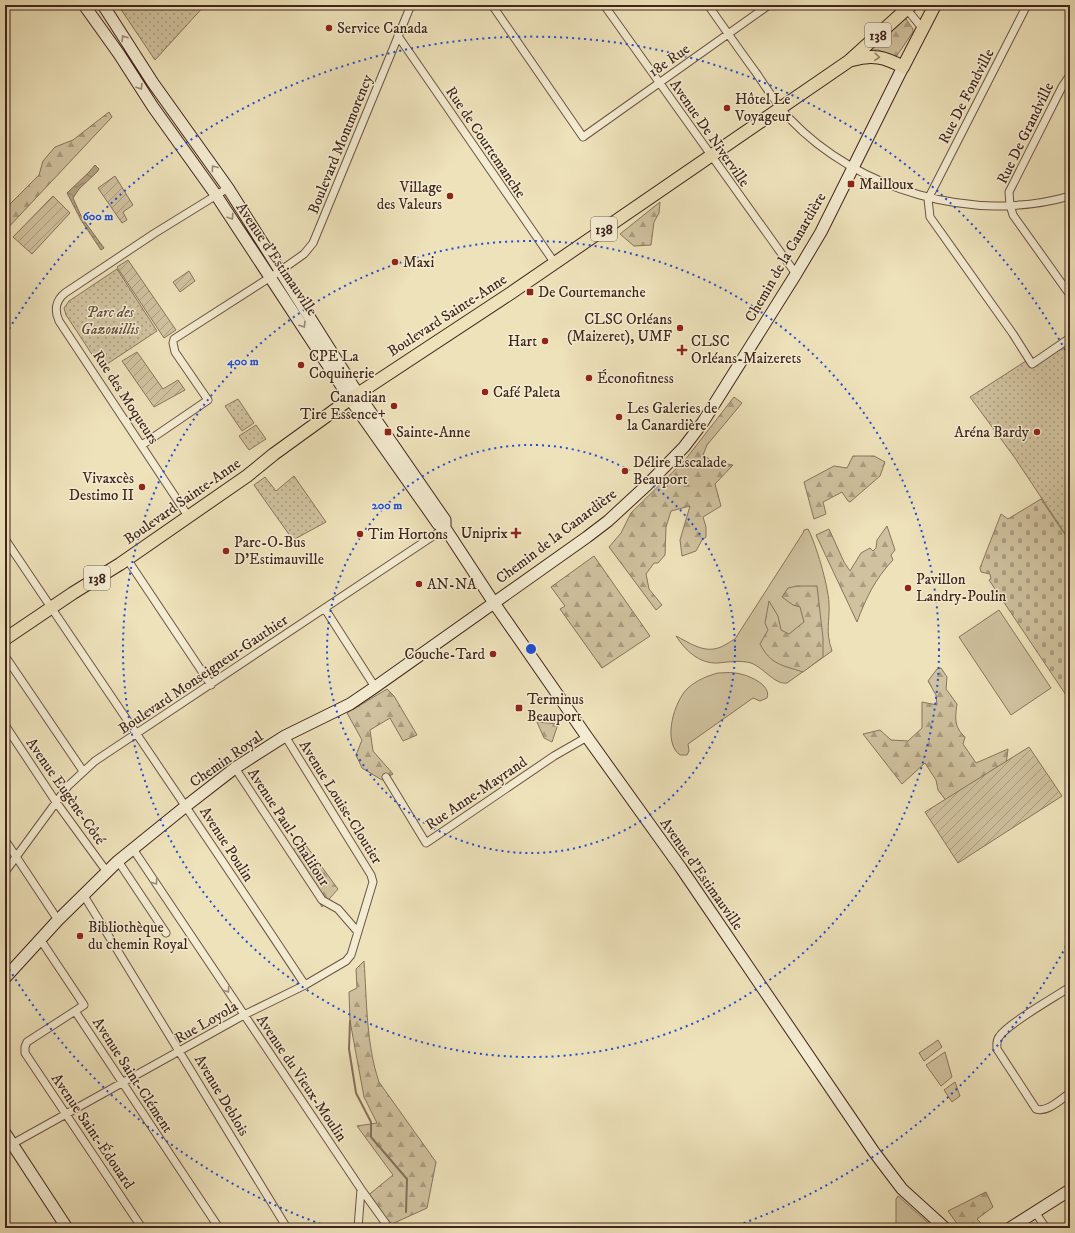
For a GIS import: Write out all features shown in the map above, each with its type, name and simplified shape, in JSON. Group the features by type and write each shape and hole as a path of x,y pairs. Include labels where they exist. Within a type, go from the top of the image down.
{"main road":[{"name":"Avenue d'Estimauville","path":"84,5 216,195 276,274"},
{"name":"Avenue d'Estimauville","path":"103,5 153,83 228,188 276,274 354,396 445,520 444,528 494,603 587,737 681,868 897,1183 946,1228"},
{"name":"Chemin de la Canardière","path":"494,603 608,521 684,446 718,400 796,274 854,169 903,67 935,5"},
{"name":"Boulevard Sainte-Anne","path":"5,639 127,559 248,476 274,454 354,396 511,293 554,262 849,61 907,6"},
{"name":"Boulevard Sainte-Anne","path":"849,61 863,57 877,56 889,59 903,67"},
{"name":"Chemin Royal","path":"6,975 83,894 118,861 235,768 285,736 350,704 494,603"},
{"path":"5,1133 9,1147 66,1228"},
{"path":"1010,1228 1070,1190"}],"street":[{"name":"Boulevard Montmorency","path":"142,444 208,400 175,352 173,343 174,339 276,274 304,254 313,243 412,5"},
{"name":"18e Rue","path":"492,5 583,137 769,5"},
{"name":"Avenue De Niverville","path":"604,5 710,156 796,274"},
{"path":"708,5 781,108 818,145 854,169 928,199 971,205 1010,205 1045,201 1070,196"},
{"name":"Rue De Fondville","path":"928,199 1027,5"},
{"path":"907,6 923,29"},
{"name":"Rue de Courtemanche","path":"398,36 554,262"},
{"name":"Rue De Grandville","path":"1010,205 1010,192 1062,87 1070,74"},
{"name":"Rue des Moqueurs","path":"188,516 59,320 56,313 57,304 65,293 149,237 228,188"},
{"path":"928,199 930,217 1013,334 1032,364 1070,338"},
{"path":"1010,205 1013,215 1070,295"},
{"name":"Boulevard Monseigneur-Gauthier","path":"5,872 68,786 83,771 444,528"},
{"name":"Avenue Poulin","path":"5,539 305,985"},
{"path":"127,559 211,685"},
{"path":"324,608 376,687"},
{"path":"5,656 83,771"},
{"name":"Avenue Eugène-Côté","path":"5,725 56,802 107,872"},
{"name":"Avenue Louise-Cloutier","path":"285,736 371,876 373,882"},
{"name":"Rue Anne-Mayrand","path":"386,777 426,843 554,756 587,737"},
{"name":"Avenue Paul-Chalifour","path":"235,768 322,900 338,909 357,931"},
{"path":"5,840 58,920"},
{"name":"Avenue du Vieux-Moulin","path":"133,849 385,1227"},
{"path":"118,861 166,933"},
{"name":"Rue Loyola","path":"9,1147 244,1015 305,985 346,961 355,942 357,931 373,882"},
{"name":"Avenue Deblois","path":"83,894 287,1228"},
{"name":"Avenue Saint-Clément","path":"40,939 84,1005 75,1011 122,1084 219,1228"},
{"path":"1070,987 1021,1019 999,1036 997,1041 997,1049 1036,1110 1040,1111 1046,1109 1070,1093"},
{"name":"Avenue Saint-Édouard","path":"75,1011 27,1042 25,1047 26,1053 142,1228"},
{"path":"358,1228 361,1190"},
{"path":"1035,1212 1046,1228"}],"green space":[{"path":"118,5 205,5 155,60"},
{"path":"902,18 906,19 913,29 913,32 896,57 878,50 867,50"},
{"path":"109,112 112,117 5,231 5,209 39,175 43,161 55,147 73,140"},
{"path":"115,176 133,205 123,212 127,220 122,223 98,188"},
{"path":"53,196 70,213 32,254 13,237"},
{"path":"660,202 659,213 654,222 651,245 634,246 620,234"},
{"path":"128,260 176,330 164,338 117,267"},
{"name":"Parc des Gazouillis","path":"117,269 157,331 101,368 66,315 64,308 69,301"},
{"path":"189,271 195,281 180,292 173,282"},
{"path":"1070,338 1070,541 1015,458 970,397 1029,359 1032,364"},
{"path":"137,352 163,389 178,380 185,390 154,407 122,361"},
{"path":"734,397 742,403 707,445 703,455 714,462 733,465 715,484 721,506 703,517 706,527 706,537 702,540 696,551 682,556 680,540 690,506 671,511 666,527 665,555 658,563 654,563 646,574 649,589 662,605 656,610 609,547 621,533 631,513 685,460"},
{"path":"238,399 254,423 242,431 225,406"},
{"path":"256,425 266,439 249,450 239,436"},
{"path":"853,456 874,456 885,462 880,476 850,502 842,492 823,502 826,514 814,519 804,482 834,466 847,468"},
{"path":"294,476 326,522 293,540 254,485 265,477 276,491"},
{"path":"1041,499 1070,542 1070,696 1068,698 989,580 991,579 990,574 981,572 980,568 1001,514 1008,519"},
{"path":"887,526 895,550 891,555 893,560 881,574 872,589 857,622 816,535 829,529 844,562 850,571 861,553 870,548 873,551 876,548 877,540"},
{"path":"808,529 818,554 828,595 828,632 832,651 787,683 783,683 774,679 756,665 751,663 738,661 711,663 699,659 688,651 676,636 696,646 707,649 720,647 735,639 804,530"},
{"path":"594,556 650,636 602,668 560,609 565,606 551,587"},
{"path":"797,586 817,586 823,638 823,657 803,672 783,666 773,660 768,656 760,644 768,630 765,623 769,601 778,616 781,630 789,634 804,622 800,607 793,605 782,597 788,588"},
{"path":"999,610 1051,688 1011,715 959,637"},
{"path":"941,668 947,677 946,689 957,704 956,722 959,730 965,737 963,744 976,763 1008,749 1004,781 950,806 938,790 936,780 925,763 902,784 863,734 880,730 891,740 908,741 922,728 922,702 937,705 936,695 928,681 937,669"},
{"path":"718,673 735,673 745,675 757,681 766,688 768,693 767,698 760,701 753,698 688,744 689,751 687,755 680,755 675,749 671,732 672,722 678,702 691,685 710,675"},
{"path":"387,689 394,696 417,735 403,741 390,718 370,730 373,751 393,774 382,780 362,768 356,755 362,740 347,713"},
{"path":"537,722 558,724 552,742 544,738"},
{"path":"1029,747 1062,796 958,863 925,812"},
{"path":"305,844 338,889 322,907 288,852"},
{"path":"364,961 369,1038 379,1082 436,1162 427,1208 392,1224 366,1197 393,1175 357,1126 377,1123 364,1097 350,1021 349,992 357,988 356,969"},
{"path":"938,1040 942,1047 924,1061 919,1053"},
{"path":"945,1052 952,1077 941,1086 926,1065"},
{"path":"955,1082 960,1096 952,1102 944,1090"},
{"path":"986,1192 993,1207 977,1219 986,1228 960,1228 948,1211"},
{"path":"898,1196 934,1228 896,1228 896,1199"}],"water":[{"path":"95,165 99,169 97,172 79,189 73,198 82,218 104,248 101,250 81,220 67,193"}],"waterway":[{"path":"350,1021 349,1049 356,1093 371,1122 371,1137 407,1179 406,1212"}],"place":[{"name":"Service Canada","path":"329,28"},
{"name":"Hôtel Le Voyageur","path":"727,108"},
{"name":"Mailloux","path":"851,184"},
{"name":"Village des Valeurs","path":"450,196"},
{"name":"Maxi","path":"395,262"},
{"name":"De Courtemanche","path":"530,292"},
{"name":"CLSC Orléans (Maizeret), UMF","path":"680,328"},
{"name":"Hart","path":"545,341"},
{"name":"CLSC Orléans-Maizerets","path":"682,350"},
{"name":"CPE La Coquinerie","path":"301,365"},
{"name":"Éconofitness","path":"589,378"},
{"name":"Café Paleta","path":"485,392"},
{"name":"Canadian Tire Essence+","path":"394,406"},
{"name":"Les Galeries de la Canardière","path":"619,417"},
{"name":"Sainte-Anne","path":"388,432"},
{"name":"Aréna Bardy","path":"1037,432"},
{"name":"Délire Escalade Beauport","path":"625,471"},
{"name":"Vivaxcès Destimo II","path":"142,487"},
{"name":"Uniprix","path":"516,533"},
{"name":"Tim Hortons","path":"360,534"},
{"name":"Parc-O-Bus D'Estimauville","path":"226,551"},
{"name":"AN-NA","path":"419,584"},
{"name":"Pavillon Landry-Poulin","path":"908,588"},
{"name":"Couche-Tard","path":"493,654"},
{"name":"Terminus Beauport","path":"519,708"},
{"name":"Bibliothèque du chemin Royal","path":"80,936"}]}
